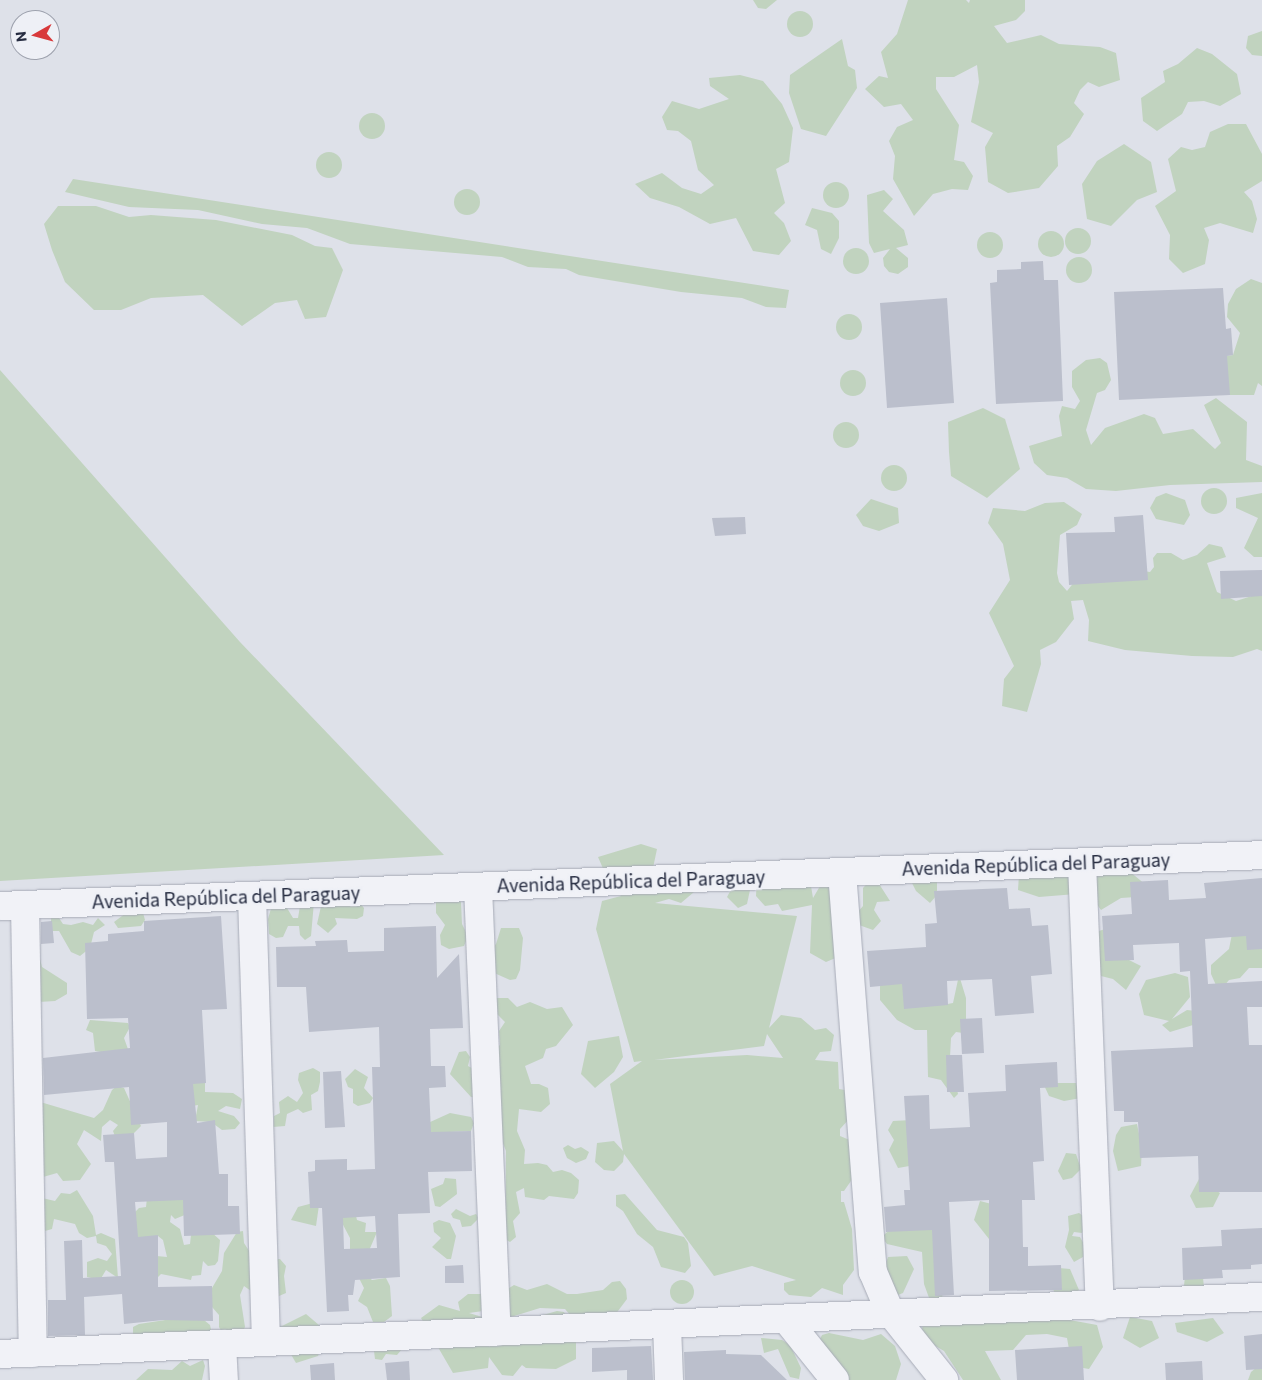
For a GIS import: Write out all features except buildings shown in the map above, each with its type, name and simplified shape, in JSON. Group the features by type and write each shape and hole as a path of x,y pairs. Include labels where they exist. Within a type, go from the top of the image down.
{"street":[{"name":"Avenida República del Paraguay","path":"12,905 1262,855"},
{"path":"1082,863 1100,1307"},
{"path":"842,872 873,1272 890,1312 944,1380"},
{"path":"478,887 497,1332"},
{"path":"252,896 266,1342"},
{"path":"12,905 33,1353"},
{"path":"0,1354 667,1325 890,1312 1100,1307 1262,1297"},
{"path":"786,1319 835,1380"},
{"path":"667,1325 669,1380"},
{"path":"222,1344 224,1380"}],"green space":[{"path":"753,0 777,0 766,9 758,8"},
{"path":"908,0 966,0 969,3 970,0 1025,0 1025,11 1016,20 994,26 1007,43 1041,35 1059,44 1100,47 1116,53 1120,80 1099,87 1088,82 1080,90 1074,103 1084,114 1070,137 1057,146 1058,166 1039,188 1008,193 988,182 985,147 993,133 971,122 979,82 977,65 954,77 936,77 936,89 959,125 954,160 964,162 973,176 968,190 952,189 933,194 914,216 893,179 895,156 889,141 897,127 913,120 901,104 884,107 865,89 879,76 888,78 881,52 897,34"},
{"path":"800,11 809,15 813,24 809,33 800,37 791,33 787,24 791,15"},
{"path":"1262,31 1262,56 1252,55 1246,48 1248,36"},
{"path":"842,39 848,66 855,70 857,88 826,136 801,129 789,93 790,75"},
{"path":"1197,48 1212,54 1237,74 1241,94 1220,106 1204,101 1188,102 1182,114 1157,131 1143,121 1141,98 1165,82 1163,71 1178,64"},
{"path":"740,75 763,81 782,104 793,128 789,162 776,169 785,203 774,213 784,223 791,241 779,255 753,251 736,218 710,224 679,207 650,198 635,184 662,173 682,188 701,194 714,185 698,170 691,141 678,131 667,130 662,117 672,101 699,109 729,99 710,86 709,78"},
{"path":"372,113 381,117 385,126 381,135 372,139 363,135 359,126 363,117"},
{"path":"1228,124 1246,124 1262,154 1262,181 1244,192 1252,201 1257,219 1253,233 1220,223 1204,228 1209,240 1205,264 1183,273 1169,259 1170,235 1155,206 1176,191 1168,159 1181,147 1192,150 1205,147 1210,132"},
{"path":"1124,144 1151,162 1157,192 1137,200 1111,226 1087,219 1082,184 1097,161"},
{"path":"329,152 338,156 342,165 338,174 329,178 320,174 316,165 320,156"},
{"path":"73,179 789,290 786,308 766,307 742,298 681,292 579,275 566,269 528,267 502,257 350,244 307,228 262,224 198,210 129,207 65,192"},
{"path":"836,182 845,186 849,195 845,204 836,208 827,204 823,195 827,186"},
{"path":"467,189 476,193 480,202 476,211 467,215 458,211 454,202 458,193"},
{"path":"884,190 893,199 883,211 904,230 908,245 896,248 908,258 908,267 898,274 889,272 884,266 883,258 890,249 874,253 869,243 867,195"},
{"path":"58,206 96,206 129,217 151,215 216,220 292,235 315,246 332,248 343,270 326,317 305,319 297,300 275,303 242,326 203,295 151,298 121,310 94,310 65,282 52,250 44,224"},
{"path":"812,208 832,213 839,221 839,238 831,254 821,249 817,230 805,225"},
{"path":"1078,228 1087,232 1091,241 1087,250 1078,254 1069,250 1065,241 1069,232"},
{"path":"1051,231 1060,235 1064,244 1060,253 1051,257 1042,253 1038,244 1042,235"},
{"path":"990,232 999,236 1003,245 999,254 990,258 981,254 977,245 981,236"},
{"path":"856,248 865,252 869,261 865,270 856,274 847,270 843,261 847,252"},
{"path":"1079,257 1088,261 1092,270 1088,279 1079,283 1070,279 1066,270 1070,261"},
{"path":"1251,279 1262,283 1262,386 1258,383 1254,395 1227,395 1221,357 1233,355 1240,333 1227,317 1228,304 1236,289"},
{"path":"849,314 858,318 862,327 858,336 849,340 840,336 836,327 840,318"},
{"path":"1100,358 1107,363 1111,380 1105,390 1097,393 1086,430 1091,445 1105,428 1144,414 1155,418 1163,434 1193,429 1215,449 1221,443 1204,405 1216,398 1247,422 1246,460 1262,466 1262,482 1170,485 1116,491 1086,489 1067,478 1047,475 1034,463 1029,446 1062,436 1059,416 1062,406 1075,409 1080,401 1072,387 1072,371 1086,360"},
{"path":"0,370 240,642 444,855 0,881"},
{"path":"853,370 862,374 866,383 862,392 853,396 844,392 840,383 844,374"},
{"path":"983,408 1005,419 1020,469 987,498 951,476 949,452 948,422"},
{"path":"846,422 855,426 859,435 855,444 846,448 837,444 833,435 837,426"},
{"path":"894,465 903,469 907,478 903,487 894,491 885,487 881,478 885,469"},
{"path":"1214,488 1223,492 1227,501 1223,510 1214,514 1205,510 1201,501 1205,492"},
{"path":"1166,493 1185,500 1190,515 1184,525 1156,519 1150,508 1156,497"},
{"path":"1262,493 1262,557 1254,557 1244,548 1258,518 1236,508 1236,498"},
{"path":"871,499 898,508 899,523 879,531 863,526 856,515"},
{"path":"1064,502 1082,514 1077,525 1060,535 1057,573 1059,582 1067,591 1079,576 1128,569 1150,572 1154,567 1153,558 1157,553 1171,553 1183,560 1197,555 1209,544 1222,547 1226,557 1207,563 1217,592 1236,601 1258,594 1262,589 1262,651 1257,649 1233,657 1192,656 1125,650 1088,641 1089,620 1083,600 1071,601 1074,619 1056,642 1040,650 1041,664 1027,712 1002,706 1004,679 1014,666 989,613 1010,580 1003,544 988,523 993,508 1025,511 1045,503"},
{"path":"641,844 657,849 653,868 694,892 681,903 669,899 655,903 797,916 769,1028 781,1015 801,1018 815,1030 826,1028 834,1035 831,1051 820,1052 815,1060 838,1062 839,1089 856,1092 851,1117 840,1129 840,1136 852,1141 853,1178 844,1191 841,1191 841,1202 844,1202 852,1229 854,1270 843,1285 843,1295 822,1288 811,1297 789,1295 784,1290 784,1283 796,1280 752,1266 714,1276 624,1154 623,1162 614,1171 604,1170 595,1162 597,1143 614,1141 623,1151 610,1084 642,1061 634,1062 596,929 602,901 621,896 609,882 598,857","holes":["767,1034 783,1058 747,1055 654,1060 764,1046"]},
{"path":"937,869 937,895 930,903 916,891 912,883"},
{"path":"1129,871 1146,885 1136,897 1121,898 1101,910 1093,899 1095,875"},
{"path":"1019,874 1071,876 1076,894 1039,897 1018,890"},
{"path":"757,876 810,880 813,898 823,881 833,878 838,957 826,962 810,953 812,905 782,911 778,904 765,906 756,896"},
{"path":"874,876 890,901 877,902 874,910 881,921 873,930 859,925 857,913 863,906 863,888"},
{"path":"734,884 750,890 747,904 738,908 727,897"},
{"path":"436,894 461,902 462,924 468,936 464,946 449,949 441,945 440,935 445,925 436,913"},
{"path":"358,901 364,908 363,916 357,919 335,918 337,924 328,933 317,924 322,902"},
{"path":"314,902 311,936 305,940 300,935 299,926 288,926 283,937 276,938 269,934 268,919 272,905 284,903 293,918 298,918 300,906"},
{"path":"142,909 145,920 141,926 118,928 114,922 126,913"},
{"path":"51,918 59,918 63,924 71,925 83,922 93,925 98,918 105,925 94,932 90,948 80,956 71,952 59,931 51,931"},
{"path":"501,928 519,928 523,938 520,970 516,979 510,980 492,972 490,950 496,944"},
{"path":"1105,929 1127,959 1141,966 1126,990 1113,979 1101,976 1093,933"},
{"path":"1232,934 1262,937 1262,968 1249,968 1240,978 1229,980 1219,992 1211,974 1211,965 1229,949"},
{"path":"31,952 40,959 42,967 67,983 67,994 55,1001 39,1002"},
{"path":"1175,973 1188,977 1190,997 1172,1019 1187,1010 1196,1011 1193,1025 1170,1032 1162,1025 1169,1021 1144,1015 1139,994 1146,980"},
{"path":"959,975 966,998 966,1023 963,1033 956,1032 951,1038 950,1057 958,1094 954,1098 941,1080 928,1077 927,1030 915,1030 897,1020 880,1000 880,984 902,979 942,1005 953,1003"},
{"path":"496,998 508,998 517,1007 530,1002 547,1009 562,1007 573,1025 556,1046 546,1049 543,1058 525,1066 531,1084 539,1084 548,1088 550,1104 541,1112 519,1109 517,1131 525,1150 524,1164 538,1163 547,1165 553,1172 562,1170 571,1173 579,1180 578,1193 574,1199 549,1196 544,1200 525,1197 524,1188 516,1192 520,1213 513,1221 516,1237 510,1242 505,1239 506,1151 501,1138 495,1049 500,1045 499,1031 505,1022 497,1014"},
{"path":"90,1020 128,1023 130,1027 124,1038 129,1052 118,1055 95,1051 93,1033 86,1030"},
{"path":"619,1036 623,1057 614,1072 595,1088 581,1074 588,1041"},
{"path":"466,1051 470,1057 468,1066 481,1073 479,1097 471,1097 450,1074 459,1052"},
{"path":"313,1068 320,1072 320,1082 318,1091 311,1095 312,1110 303,1113 298,1109 287,1114 285,1126 273,1127 274,1116 280,1113 279,1102 288,1096 297,1102 303,1093 298,1080 299,1073"},
{"path":"355,1069 368,1077 364,1088 373,1098 370,1103 358,1106 353,1103 353,1089 348,1087 345,1079"},
{"path":"181,1080 205,1082 205,1092 233,1093 242,1099 240,1109 226,1106 218,1111 234,1116 240,1123 235,1129 222,1130 211,1122 195,1121 198,1105 192,1106"},
{"path":"1043,1083 1076,1083 1081,1098 1064,1101 1049,1096"},
{"path":"117,1086 124,1088 141,1126 127,1140 118,1144 113,1131 118,1125 110,1120 102,1127 101,1141 84,1130 77,1144 91,1164 80,1180 63,1181 57,1173 43,1177 37,1101 94,1118 103,1110 112,1090"},
{"path":"450,1113 471,1117 474,1123 471,1131 428,1133 428,1123"},
{"path":"912,1120 915,1165 898,1168 889,1150 894,1140 888,1130 893,1121"},
{"path":"1137,1124 1142,1148 1141,1166 1118,1171 1113,1151 1116,1135 1121,1127"},
{"path":"568,1145 575,1149 581,1147 589,1152 586,1159 576,1163 567,1158 563,1148"},
{"path":"1066,1153 1076,1154 1081,1169 1072,1178 1063,1180 1058,1171"},
{"path":"445,1178 456,1179 457,1194 440,1207 435,1206 431,1189 443,1184"},
{"path":"1199,1179 1220,1193 1213,1207 1196,1208 1190,1196"},
{"path":"77,1190 93,1216 96,1235 101,1233 115,1239 118,1278 106,1270 100,1280 87,1277 87,1262 98,1258 107,1261 112,1254 106,1246 97,1243 96,1236 87,1238 79,1233 75,1224 54,1219 52,1229 38,1233 42,1198 55,1201 61,1193 70,1194"},
{"path":"181,1191 187,1214 175,1219 171,1215 170,1222 180,1229 184,1245 190,1244 191,1235 210,1231 220,1240 218,1261 215,1265 208,1266 203,1261 201,1275 192,1276 191,1280 161,1274 155,1280 146,1255 167,1257 163,1240 158,1236 136,1238 132,1215 139,1208 146,1207 147,1198"},
{"path":"625,1194 657,1230 684,1237 688,1243 691,1266 685,1273 661,1267 653,1247 637,1234 623,1211 616,1206 616,1195"},
{"path":"980,1201 1003,1207 1002,1237 989,1239 974,1220"},
{"path":"313,1203 319,1205 316,1226 291,1220 298,1207"},
{"path":"456,1209 470,1216 476,1214 479,1218 471,1226 462,1227 460,1220 453,1218 451,1214"},
{"path":"1079,1213 1088,1219 1082,1233 1074,1232 1072,1236 1080,1237 1085,1246 1083,1257 1074,1262 1065,1247 1069,1230 1068,1216"},
{"path":"341,1214 356,1216 357,1220 366,1223 365,1232 377,1232 368,1253 350,1249 350,1238 341,1221"},
{"path":"439,1220 450,1223 456,1236 451,1259 447,1259 432,1247 441,1238 434,1232 433,1223"},
{"path":"910,1226 937,1231 943,1277 942,1305 932,1306 924,1284 922,1252 887,1244 882,1237 889,1230"},
{"path":"243,1231 244,1243 253,1257 251,1291 244,1286 240,1295 245,1327 242,1333 223,1335 219,1327 219,1315 212,1307 212,1288 222,1271 224,1253 237,1232"},
{"path":"907,1256 914,1269 903,1293 890,1298 884,1269 888,1257"},
{"path":"273,1259 280,1259 286,1266 284,1276 286,1293 279,1296 273,1293"},
{"path":"1059,1268 1070,1269 1079,1290 1069,1298 1057,1300 1052,1286"},
{"path":"366,1274 372,1280 386,1278 390,1286 392,1316 384,1322 373,1322 367,1307 358,1301 364,1288 359,1278"},
{"path":"1185,1276 1203,1278 1205,1296 1193,1297 1184,1286"},
{"path":"682,1280 690,1284 694,1292 690,1300 682,1304 674,1300 670,1292 674,1284"},
{"path":"620,1281 626,1289 627,1299 615,1315 571,1316 565,1309 540,1308 511,1317 505,1313 503,1292 514,1285 527,1290 547,1284 567,1294 577,1294 603,1290 612,1282"},
{"path":"468,1294 482,1294 483,1311 469,1313 489,1319 489,1347 500,1334 529,1319 557,1311 564,1312 576,1330 576,1359 556,1369 526,1368 522,1365 513,1376 502,1375 489,1357 488,1368 453,1373 421,1318 439,1305 460,1311 458,1302"},
{"path":"306,1314 326,1331 318,1356 296,1363 276,1329"},
{"path":"1048,1316 1097,1325 1103,1347 1089,1369 1072,1366 1067,1338 1047,1334 1026,1335 1013,1350 985,1351 1001,1380 963,1380 944,1351 932,1344 922,1330 923,1321"},
{"path":"1130,1317 1152,1321 1159,1338 1140,1348 1123,1338"},
{"path":"1213,1318 1224,1333 1207,1342 1177,1332 1175,1323"},
{"path":"172,1319 204,1320 210,1325 212,1334 133,1335 133,1327 139,1324"},
{"path":"829,1333 863,1340 881,1334 895,1346 901,1364 896,1380 833,1380 816,1347 822,1335"},
{"path":"761,1338 782,1340 790,1345 801,1368 799,1379 790,1377 778,1349 764,1353"},
{"path":"403,1348 397,1355 386,1354 382,1360 375,1359 374,1351"},
{"path":"203,1360 205,1366 202,1380 136,1380 148,1369 172,1370 182,1361 190,1366"},
{"path":"1262,1363 1262,1380 1248,1380 1251,1372"}]}
